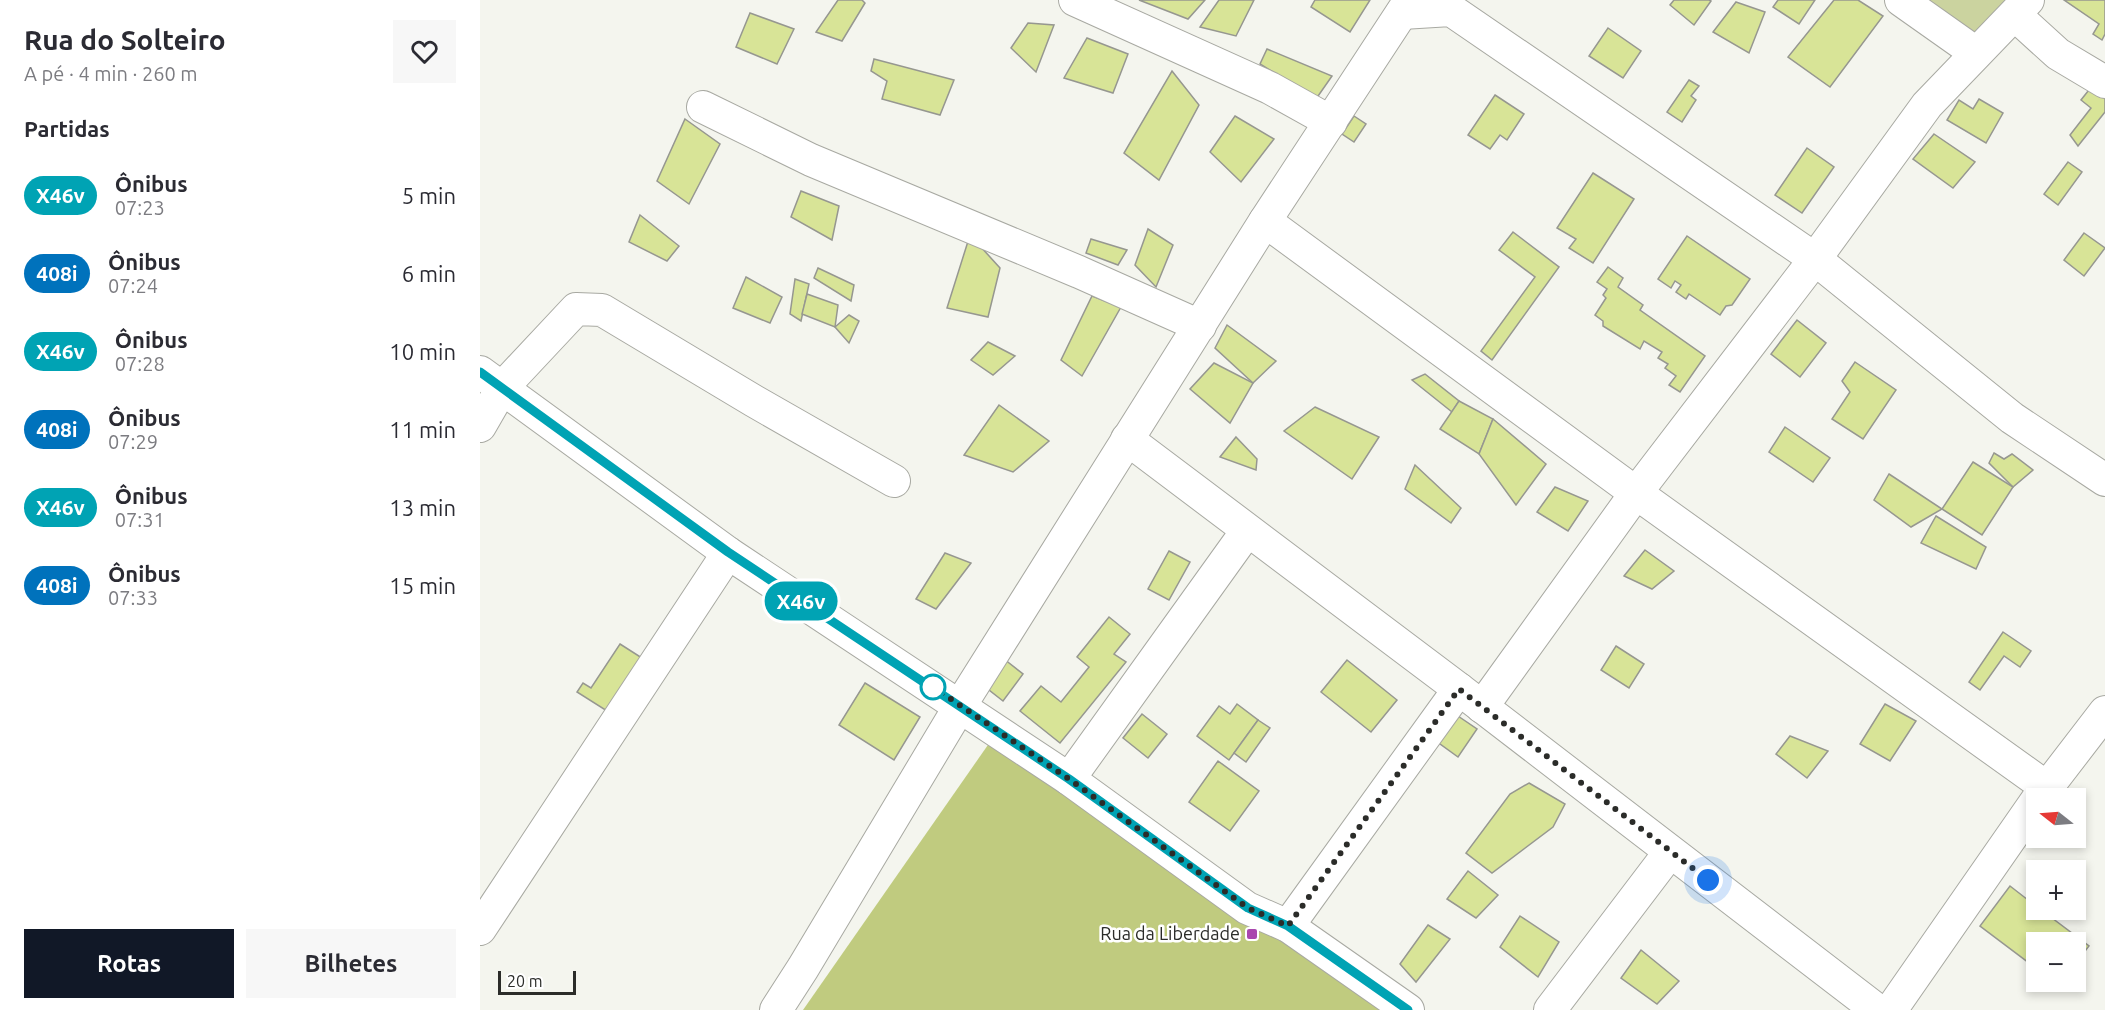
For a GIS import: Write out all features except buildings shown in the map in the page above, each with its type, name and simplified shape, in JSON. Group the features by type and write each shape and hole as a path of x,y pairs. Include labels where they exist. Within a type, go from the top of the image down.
{"street":[{"path":"1075,0 1270,88 1331,122"},
{"path":"1901,0 1976,52"},
{"path":"776,1010 804,968 960,706 1127,439 1265,221 1406,6 1450,5 1815,259 2013,418 2105,480"},
{"path":"1288,926 1636,493 1815,259 1927,105 1976,52 2021,8 2058,54 2105,82"},
{"path":"703,107 811,160 1079,272 1200,326"},
{"path":"1265,221 1636,493 2032,788"},
{"path":"480,426 491,380 576,309 602,310 894,481"},
{"path":"491,380 728,552 1069,779 1248,908 1288,926 1408,1010"},
{"path":"1127,439 1877,1010"},
{"path":"1069,779 1247,531"},
{"path":"480,929 728,552"},
{"path":"2046,788 2105,712"},
{"path":"1891,1010 2026,816"},
{"path":"1550,1010 1670,852"}],"green space":[{"path":"1914,0 2011,0 1974,42"},
{"path":"990,742 1414,1010 803,1010"}],"bus line":[{"name":"X46v","path":"480,372 728,552 1069,779 1248,908 1288,926 1408,1010"}],"place":[{"name":"Rua da Liberdade","path":"1252,934"}],"route":[{"path":"933,687 1069,779 1248,908 1288,926 1459,689 1708,880"}]}
